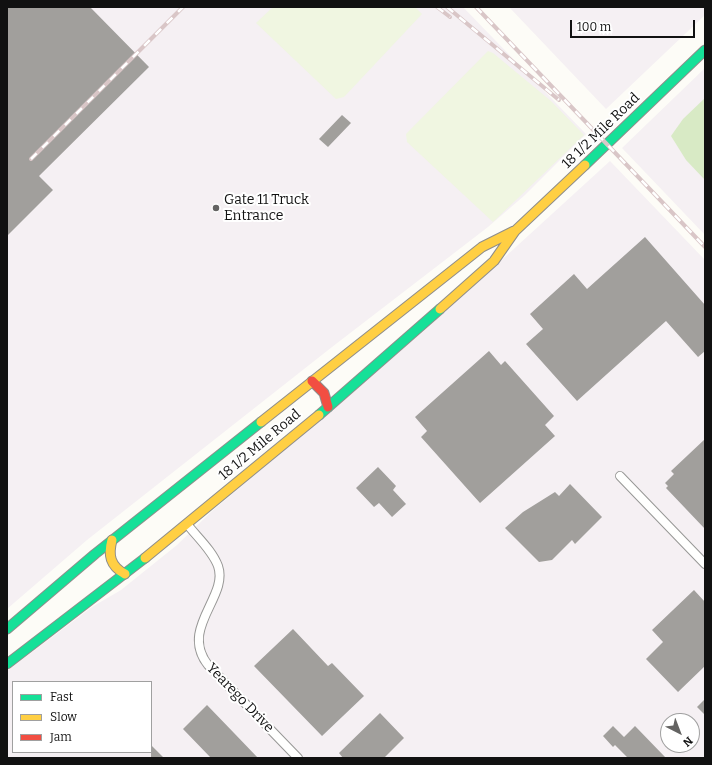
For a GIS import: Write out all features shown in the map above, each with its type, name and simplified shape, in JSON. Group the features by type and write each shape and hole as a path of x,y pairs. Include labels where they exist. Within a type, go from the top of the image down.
{"street":[{"name":"18 1/2 Mile Road","path":"7,664 125,574 187,524 328,407 494,261 515,231 705,50"},
{"name":"18 1/2 Mile Road","path":"7,629 112,540 482,247 515,231"},
{"path":"312,381 324,393 328,407"},
{"path":"620,476 705,564"},
{"name":"Yearego Drive","path":"187,524 209,551 218,568 217,586 200,629 198,645 199,652 208,664 298,758"},
{"path":"112,540 109,555 110,562 118,571 125,574"}],"shaded area":[{"path":"7,7 463,7 586,134 525,195 488,227 332,347 87,540 7,609"},
{"path":"509,7 705,7 705,15 606,109"},
{"path":"705,68 705,235 622,148"},
{"path":"610,161 705,260 705,758 7,758 7,671 92,607 121,590 177,545 211,512 425,330"}],"green space":[{"path":"273,7 415,7 422,14 344,97 336,99 256,23"},
{"path":"488,51 493,53 551,101 584,135 493,222 407,142 406,134"},
{"path":"705,98 705,180 686,160 671,136 683,119"}],"building":[{"path":"7,7 90,7 149,67 39,176 53,190 7,236"},
{"path":"342,115 351,123 328,147 319,139"},
{"path":"645,237 705,305 705,351 698,357 666,321 577,401 526,344 543,329 530,314 574,274 587,289"},
{"path":"489,351 501,365 505,361 554,416 545,425 555,436 480,503 421,437 427,431 415,417"},
{"path":"705,439 705,529 666,488 668,486 665,483 674,474 671,471"},
{"path":"378,467 396,486 393,490 406,504 392,517 379,503 374,507 356,488"},
{"path":"570,484 602,517 575,544 572,540 552,560 539,562 505,528 523,512 555,492 559,496"},
{"path":"694,590 705,602 705,666 678,692 646,659 663,642 652,630"},
{"path":"293,629 328,666 332,663 364,696 322,736 254,666"},
{"path":"705,699 705,715 697,707"},
{"path":"207,705 258,758 211,758 183,729"},
{"path":"380,713 404,738 384,758 343,758 339,753"},
{"path":"613,726 624,737 635,726 666,758 628,758 615,745 613,747 603,736"},
{"path":"152,746 164,758 151,758"}],"railway":[{"path":"31,159 183,7"},
{"path":"437,7 450,17"},
{"path":"447,7 559,100"},
{"path":"476,7 705,247"}],"traffic: fast":[{"path":"585,165 705,50"},
{"path":"319,415 440,309"},
{"path":"7,629 95,554 261,422"},
{"path":"7,664 145,558"}],"traffic: slow":[{"path":"440,309 494,261 515,231 585,165"},
{"path":"261,422 482,247 514,231"},
{"path":"145,558 319,415"},
{"path":"112,540 110,551 111,560 113,564 125,574"}],"traffic: jam":[{"path":"312,381 324,393 328,407"}],"place":[{"name":"Gate 11 Truck Entrance","path":"216,208"}]}
